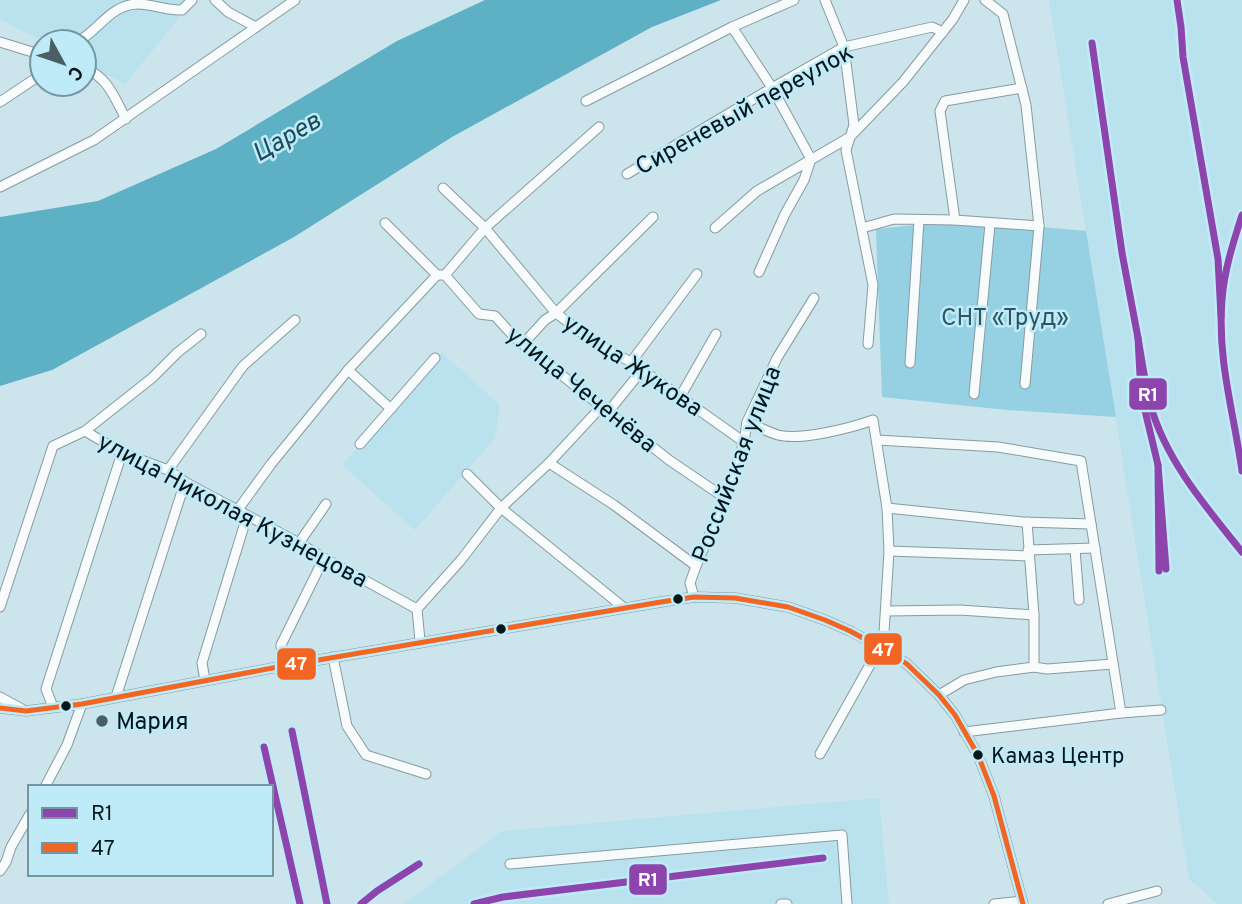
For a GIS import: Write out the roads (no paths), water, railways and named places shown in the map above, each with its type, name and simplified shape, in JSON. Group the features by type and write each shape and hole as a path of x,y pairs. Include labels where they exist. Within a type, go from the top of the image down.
{"street":[{"path":"96,28 111,14 132,4 182,10 192,0"},
{"path":"215,0 228,12 256,27"},
{"path":"0,187 94,140 295,0"},
{"path":"586,101 732,27 794,0"},
{"path":"825,0 844,47 854,125 846,150 873,285 868,344"},
{"path":"715,228 757,191 850,137 903,82 953,19 964,0"},
{"path":"985,0 1003,13 1026,105 1039,226 1025,384"},
{"path":"732,27 772,88 811,159 804,180 785,214 759,272"},
{"name":"Сиреневый переулок","path":"627,174 844,47 932,27 943,32"},
{"path":"1,43 28,51"},
{"path":"98,75 106,83 126,119"},
{"path":"0,102 28,83"},
{"path":"956,220 940,111 945,100 1022,89"},
{"path":"237,510 348,370 485,228 599,127"},
{"name":"улица Жукова","path":"443,188 485,228 556,313 594,343 631,362 744,442"},
{"path":"523,344 653,217"},
{"path":"862,228 894,219 1039,226"},
{"path":"910,363 919,220"},
{"name":"улица Чеченёва","path":"386,223 479,314 495,316 523,344 668,460 725,498"},
{"path":"974,394 990,223"},
{"path":"631,362 697,274"},
{"name":"Российская улица","path":"694,597 690,583 725,498 744,442 747,422 777,358 814,298"},
{"path":"168,470 243,366 295,320"},
{"path":"0,607 53,446 85,431 152,378 201,334"},
{"path":"680,397 716,334"},
{"path":"360,444 435,358"},
{"path":"348,370 391,409"},
{"path":"421,641 417,610 461,560 501,508 642,370"},
{"path":"747,422 780,436 809,435 853,427 873,420 887,508 889,551 881,648 820,754"},
{"name":"улица Николая Кузнецова","path":"85,431 122,453 168,470 184,482 417,610"},
{"path":"877,440 998,447 1081,461 1121,713"},
{"path":"53,707 46,689 122,453"},
{"path":"549,463 614,505 696,566"},
{"path":"467,474 501,508 623,607"},
{"path":"116,697 184,482"},
{"path":"299,543 326,504"},
{"path":"887,508 1027,522 1091,524"},
{"path":"205,680 202,663 247,516"},
{"path":"1027,522 1034,615 1034,667"},
{"path":"889,551 1029,553 1095,548"},
{"path":"1075,549 1079,600"},
{"path":"283,666 281,645 324,558"},
{"path":"0,708 26,711 82,704 421,641 694,597 736,598 788,607 825,620 881,648 906,664 939,695 954,715 978,755 994,796 1023,902 994,904"},
{"path":"886,611 960,610 1034,615"},
{"path":"333,657 347,726 366,755 426,774"},
{"path":"939,695 964,680 996,672 1034,667 1047,669 1113,664"},
{"path":"0,697 26,711"},
{"path":"46,785 67,744 82,704"},
{"path":"964,732 1161,710"},
{"path":"0,871 28,817"},
{"path":"510,864 842,835 847,904"},
{"path":"1108,904 1157,891"},
{"path":"781,904 787,904"}],"water":[{"name":"Царев","path":"485,0 721,0 652,27 452,137 294,237 52,370 0,386 0,217 98,201 216,149 397,41"}],"place":[{"name":"Мария","path":"102,721"},
{"name":"Камаз Центр","path":"978,755"}],"park label":[{"name":"СНТ «Труд»","path":"1005,317"}]}
